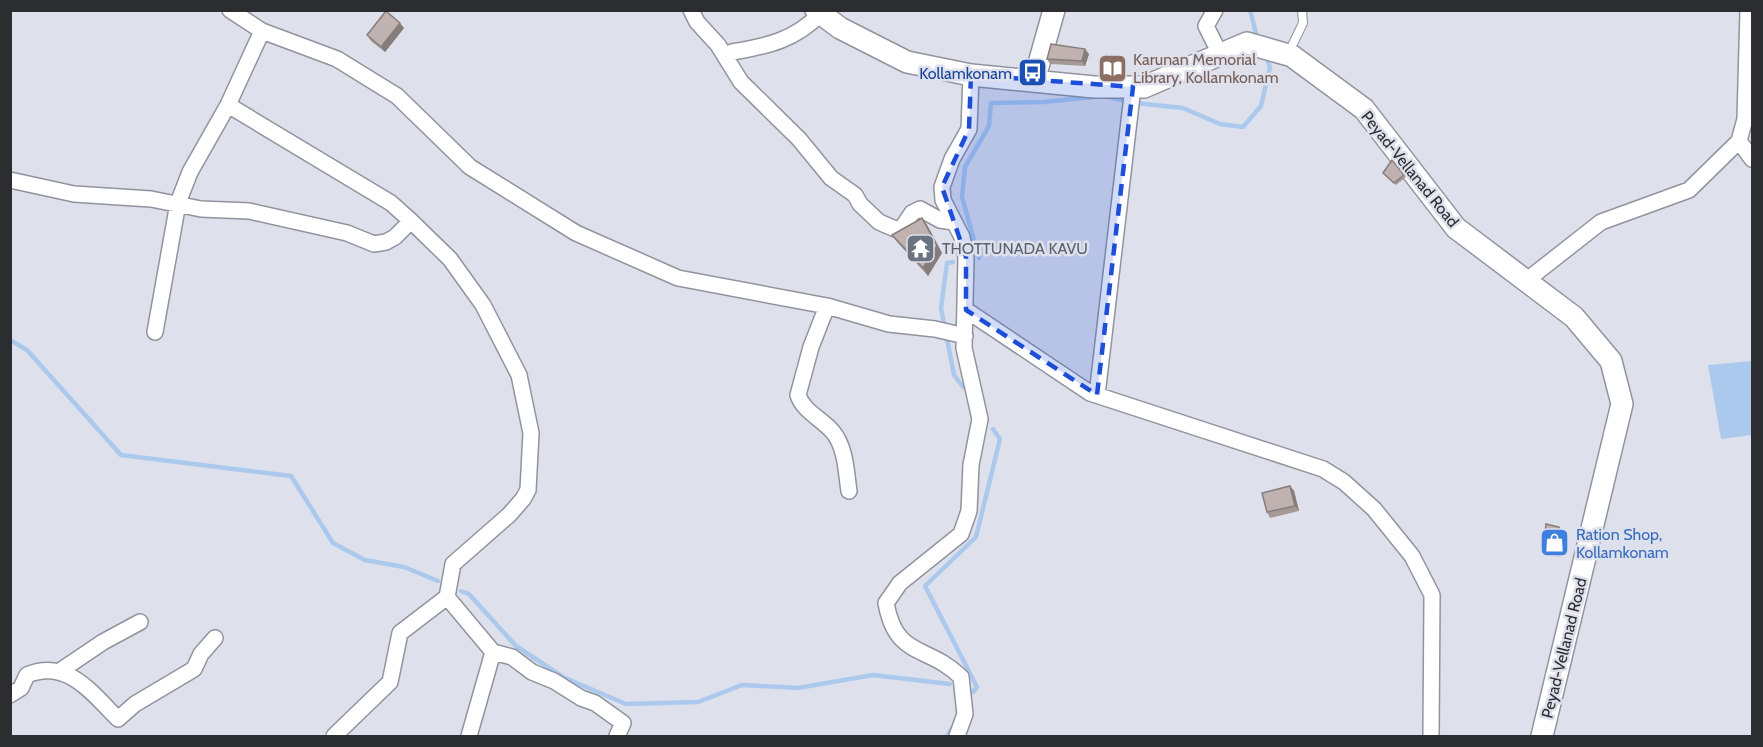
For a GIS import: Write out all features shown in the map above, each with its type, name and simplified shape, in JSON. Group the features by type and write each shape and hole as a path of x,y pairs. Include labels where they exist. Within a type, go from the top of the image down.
{"main road":[{"path":"1034,81 1054,10"},
{"name":"Peyad-Vellanad Road","path":"818,12 840,28 907,62 971,75 1094,87 1133,90 1144,87 1247,43 1287,55 1364,109 1456,228 1574,317 1611,361 1622,404 1542,736"}],"street":[{"path":"230,10 262,31 337,59 397,96 470,167 576,233 678,278 826,306 889,324 935,329 960,335"},
{"path":"691,10 697,22 718,45 741,82 765,104 804,147 813,152 831,178 855,195 860,204 879,222 900,231 912,213 920,209 940,220 954,222"},
{"path":"1215,10 1206,26 1220,54"},
{"path":"1527,280 1601,222 1689,190 1739,141 1745,119 1748,10"},
{"path":"732,52 769,46 794,37 818,12"},
{"path":"154,332 178,203 190,172 228,105 262,31"},
{"path":"957,736 965,714 962,677 948,664 901,641 890,625 886,603 900,583 961,534 969,511 971,465 980,419 960,335 966,310 966,257 962,237 943,200 942,187 952,159 969,129 971,75"},
{"path":"1097,395 1133,90"},
{"path":"228,105 391,203 450,259 483,305 519,375 531,433 528,489 523,499 509,515 453,564 447,597 400,633 390,682 334,736"},
{"path":"1739,141 1752,159"},
{"path":"10,180 74,194 178,203 201,209 249,211 347,233 374,244 395,237 411,221"},
{"path":"826,306 811,347 798,395 800,402 834,433 843,449 849,491"},
{"path":"966,310 1097,395 1323,469 1344,482 1374,509 1412,556 1432,595 1431,736"},
{"path":"447,597 493,652 512,657 532,672 595,703 623,723 617,736"},
{"path":"60,671 140,622"},
{"path":"10,695 21,688 27,675 42,669 60,671 83,684 118,719 135,704 195,669 201,654 215,638"},
{"path":"469,736 493,652"}],"lane":[{"path":"1287,55 1303,23 1302,10"}],"highlighted area":[{"path":"971,75 1133,87 1097,395 966,310 966,257 942,187 969,129"}],"water":[{"path":"1752,361 1752,435 1721,439 1708,365"}],"building":[{"path":"386,11 400,23 381,47 367,35"},
{"path":"1051,44 1085,49 1082,61 1047,59"},
{"name":"Karunan Memorial Library, Kollamkonam","path":"1106,55 1119,59 1114,74 1100,71"},
{"path":"1392,160 1404,175 1394,183 1383,173"},
{"name":"THOTTUNADA KAVU","path":"922,218 937,246 923,268 892,235"},
{"path":"1290,486 1295,506 1267,512 1262,493"},
{"path":"1546,524 1559,527 1557,552 1543,550"}],"waterway":[{"path":"1250,10 1256,33"},
{"path":"1104,96 1135,103 1183,108 1220,124 1243,127 1261,106 1270,67 1268,62"},
{"path":"979,258 962,197 965,167 989,126 991,103 1044,102 1093,97"},
{"path":"953,262 947,263 941,308 954,375 963,387"},
{"path":"10,340 27,350 121,455 291,476 333,543 365,560 404,567 438,581"},
{"path":"973,692 977,687 925,586 976,537 1000,439 993,429"},
{"path":"461,591 469,594 516,646 563,677 626,704 698,702 742,685 798,688 873,675 950,684"},
{"path":"947,736 953,727"}],"place":[{"name":"Karunan Memorial Library, Kollamkonam","path":"1112,68"},
{"name":"Kollamkonam","path":"1033,73"},
{"name":"THOTTUNADA KAVU","path":"921,248"},
{"name":"Ration Shop, Kollamkonam","path":"1555,543"}]}
